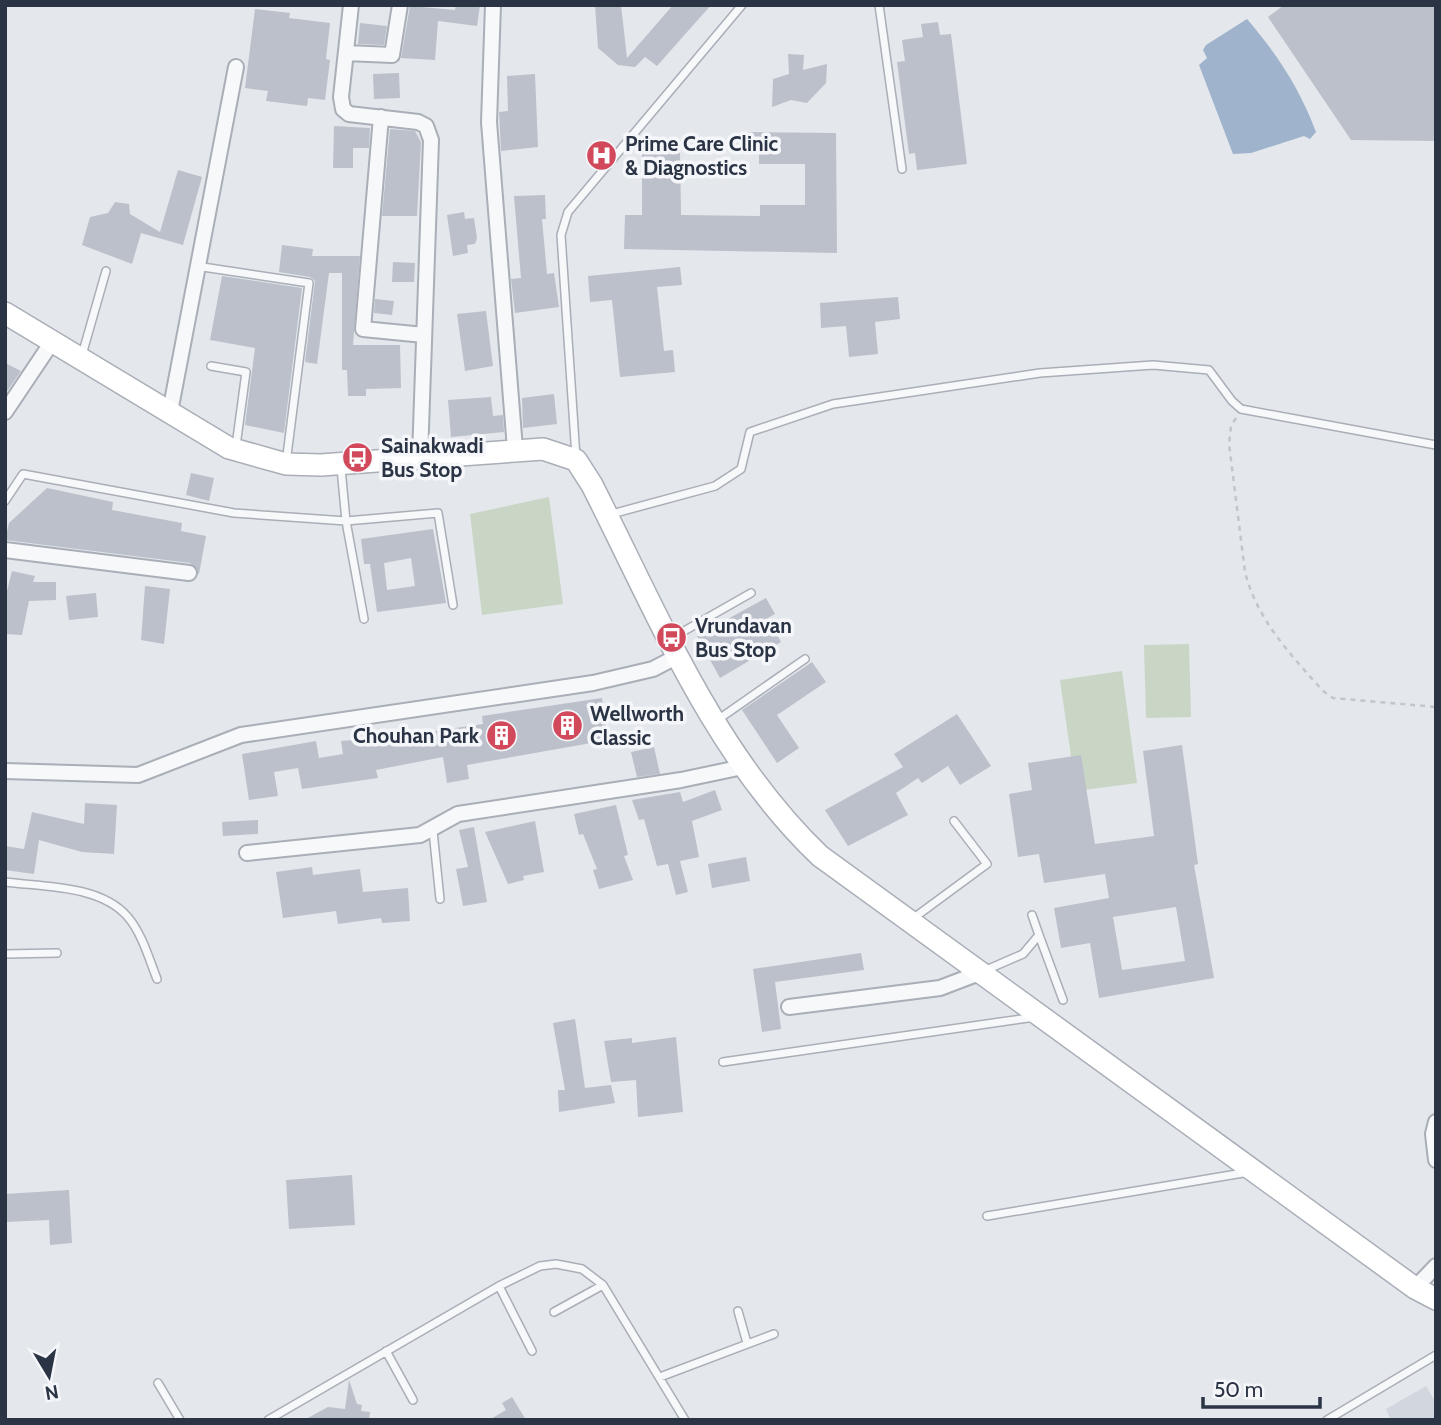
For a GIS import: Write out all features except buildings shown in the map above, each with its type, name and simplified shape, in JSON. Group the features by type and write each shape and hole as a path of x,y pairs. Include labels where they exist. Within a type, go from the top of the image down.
{"street":[{"path":"351,5 341,97 343,109 349,114 418,122 426,126 430,133 421,457"},
{"path":"346,54 392,55 400,5"},
{"path":"493,5 489,122 515,449"},
{"path":"170,412 195,266 236,67"},
{"path":"381,117 363,329 425,335"},
{"path":"5,313 236,450 286,464 340,464 515,449 543,449 576,460 674,648 716,721 743,767 794,832 820,856 1415,1288 1436,1299"},
{"path":"5,412 52,342"},
{"path":"5,550 189,573"},
{"path":"5,771 138,775 241,735 593,683 653,669 674,648"},
{"path":"247,853 330,846 433,831 458,814 681,780 743,767"},
{"path":"789,1007 940,988 982,972"},
{"path":"1436,1122 1433,1134 1436,1160"},
{"path":"1415,1288 1436,1266"}],"lane":[{"path":"576,460 561,236 568,212 742,5"},
{"path":"879,5 902,169"},
{"path":"195,266 309,283 286,464"},
{"path":"80,359 106,271"},
{"path":"607,515 715,486 741,469 750,432 833,404 1040,373 1153,365 1209,370 1241,409 1436,445"},
{"path":"211,366 246,372 236,450"},
{"path":"340,464 346,521 364,619"},
{"path":"5,501 23,474 234,513 346,521 438,513 453,605"},
{"path":"674,648 751,593"},
{"path":"716,721 805,659"},
{"path":"911,920 988,864 954,821"},
{"path":"433,831 440,899"},
{"path":"5,882 93,894 116,906 129,918 157,979"},
{"path":"1032,915 1063,1000"},
{"path":"982,972 1023,954 1039,935"},
{"path":"5,954 57,953"},
{"path":"723,1062 1042,1016"},
{"path":"986,1216 1256,1171"},
{"path":"268,1420 499,1286 540,1266 556,1264 582,1269 603,1284 685,1420"},
{"path":"554,1312 603,1284"},
{"path":"499,1286 532,1351"},
{"path":"738,1311 747,1343"},
{"path":"660,1377 774,1334"},
{"path":"386,1351 413,1400"},
{"path":"1327,1420 1436,1355"},
{"path":"158,1382 180,1420"}],"path":[{"path":"1241,409 1230,432 1234,492 1245,572 1250,591 1265,622 1323,691 1333,698 1436,707"}],"shaded area":[{"path":"1426,1386 1436,1403 1436,1420 1391,1420 1386,1409"}],"green space":[{"path":"549,497 563,604 482,615 470,514"},
{"path":"1189,644 1191,717 1146,718 1144,645"},
{"path":"1122,671 1137,783 1076,791 1060,680"}],"water":[{"path":"1247,19 1287,72 1316,132 1310,139 1304,136 1251,153 1233,154 1199,65 1207,58 1203,50 1206,45"}],"place":[{"name":"Prime Care Clinic & Diagnostics","path":"602,156"},
{"name":"Sainakwadi Bus Stop","path":"358,458"},
{"name":"Vrundavan Bus Stop","path":"672,638"},
{"name":"Wellworth Classic","path":"567,726"},
{"name":"Chouhan Park","path":"502,736"}]}
